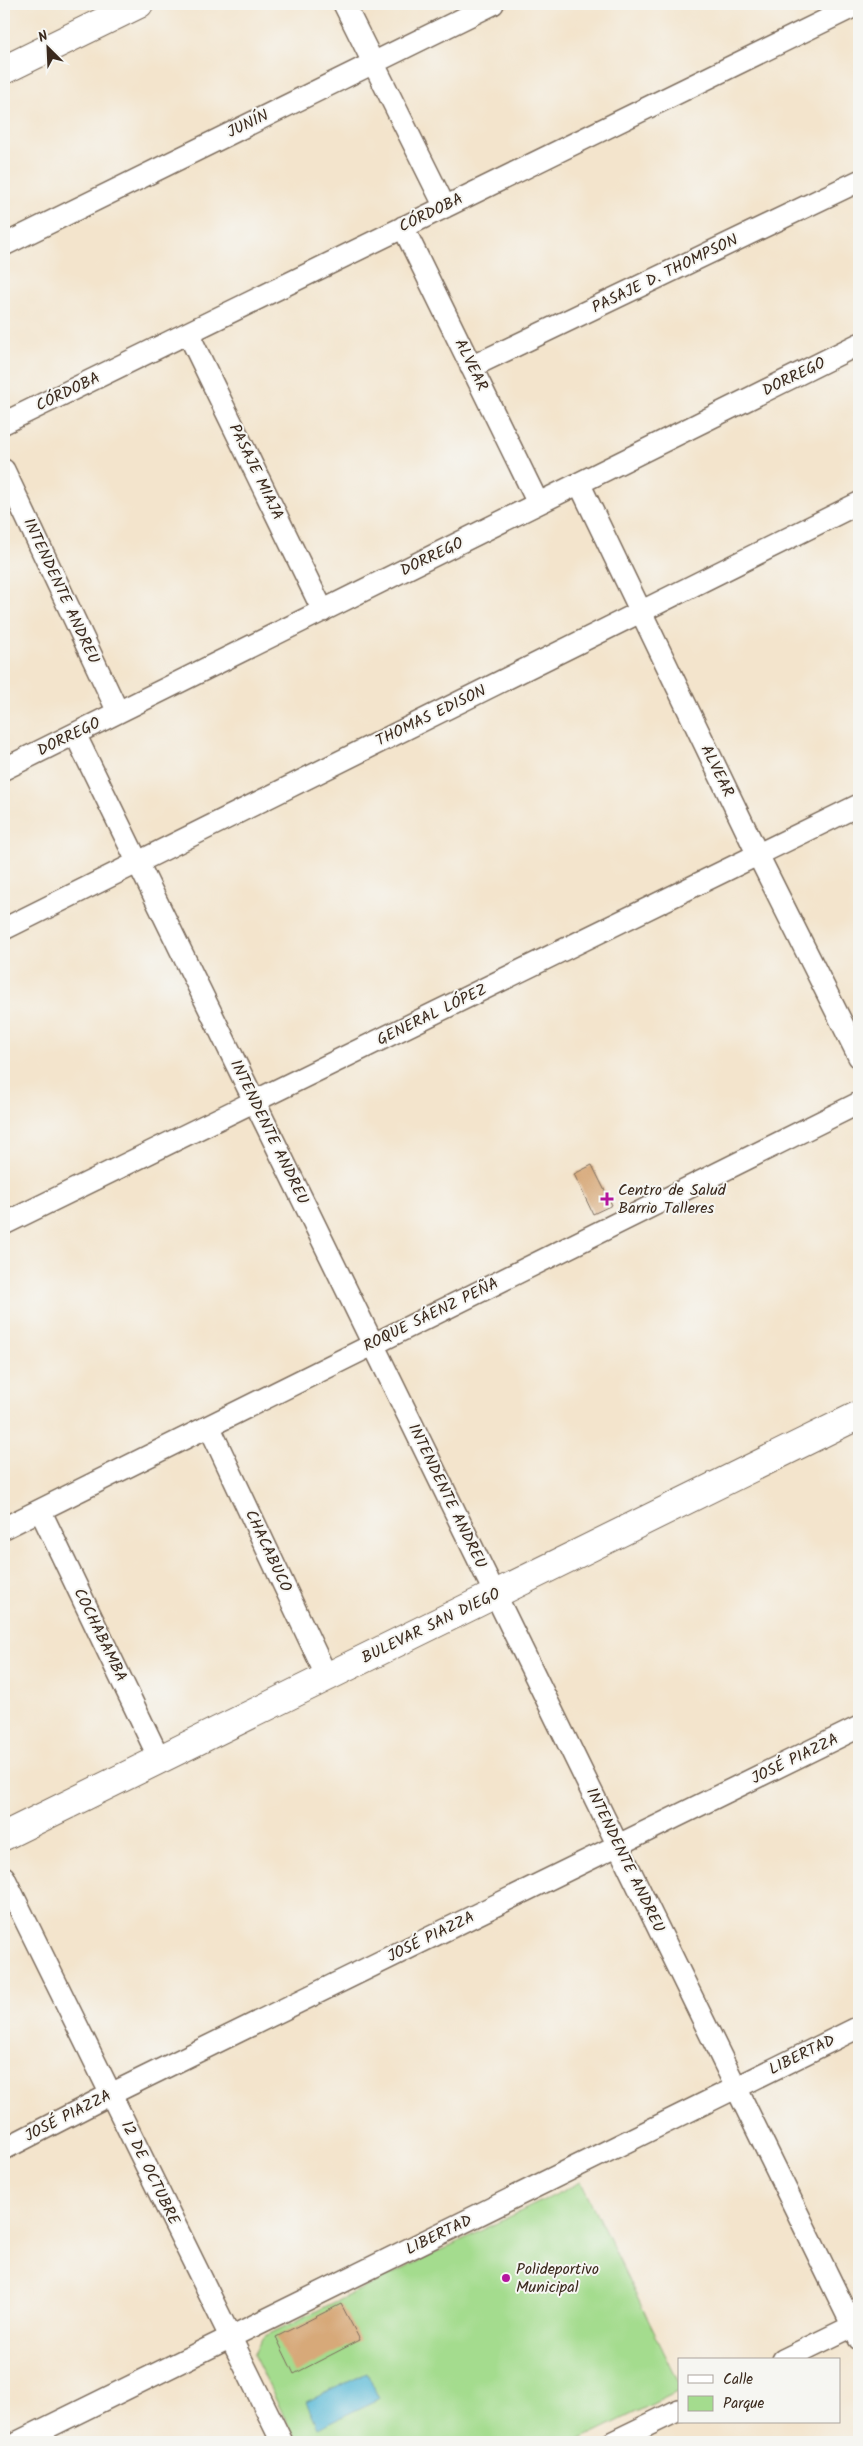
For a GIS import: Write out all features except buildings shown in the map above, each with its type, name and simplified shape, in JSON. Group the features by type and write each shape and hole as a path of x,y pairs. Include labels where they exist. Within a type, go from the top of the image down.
{"street":[{"path":"4,70 139,4"},
{"path":"344,4 445,206"},
{"name":"JUNÍN","path":"4,245 493,4"},
{"name":"CÓRDOBA","path":"4,423 859,4"},
{"name":"PASAJE D. THOMPSON","path":"471,367 859,181"},
{"name":"ALVEAR","path":"403,227 538,504"},
{"name":"PASAJE MIAJA","path":"188,333 323,611"},
{"name":"DORREGO","path":"4,769 859,344"},
{"name":"INTENDENTE ANDREU","path":"4,470 118,712"},
{"name":"ALVEAR","path":"579,483 758,855 859,1057"},
{"name":"THOMAS EDISON","path":"4,929 859,503"},
{"name":"INTENDENTE ANDREU","path":"75,734 737,2089 857,2329"},
{"name":"GENERAL LÓPEZ","path":"4,1224 859,806"},
{"name":"ROQUE SÁENZ PEÑA","path":"4,1528 859,1102"},
{"name":"BULEVAR SAN DIEGO","path":"4,1836 859,1415"},
{"name":"CHACABUCO","path":"209,1426 328,1677"},
{"name":"COCHABAMBA","path":"40,1510 160,1760"},
{"name":"JOSÉ PIAZZA","path":"4,2149 111,2094 859,1728"},
{"name":"12 DE OCTUBRE","path":"4,1877 282,2442"},
{"name":"LIBERTAD","path":"18,2442 737,2089 859,2027"},
{"path":"788,2358 857,2329"},
{"path":"613,2442 678,2410"}],"green space":[{"name":"Polideportivo Municipal","path":"581,2182 678,2381 678,2391 575,2442 297,2442 253,2354 263,2337"}],"water":[{"path":"367,2373 379,2399 318,2428 306,2402"}],"place":[{"name":"Centro de Salud Barrio Talleres","path":"607,1199"},
{"name":"Polideportivo Municipal","path":"506,2278"}]}
